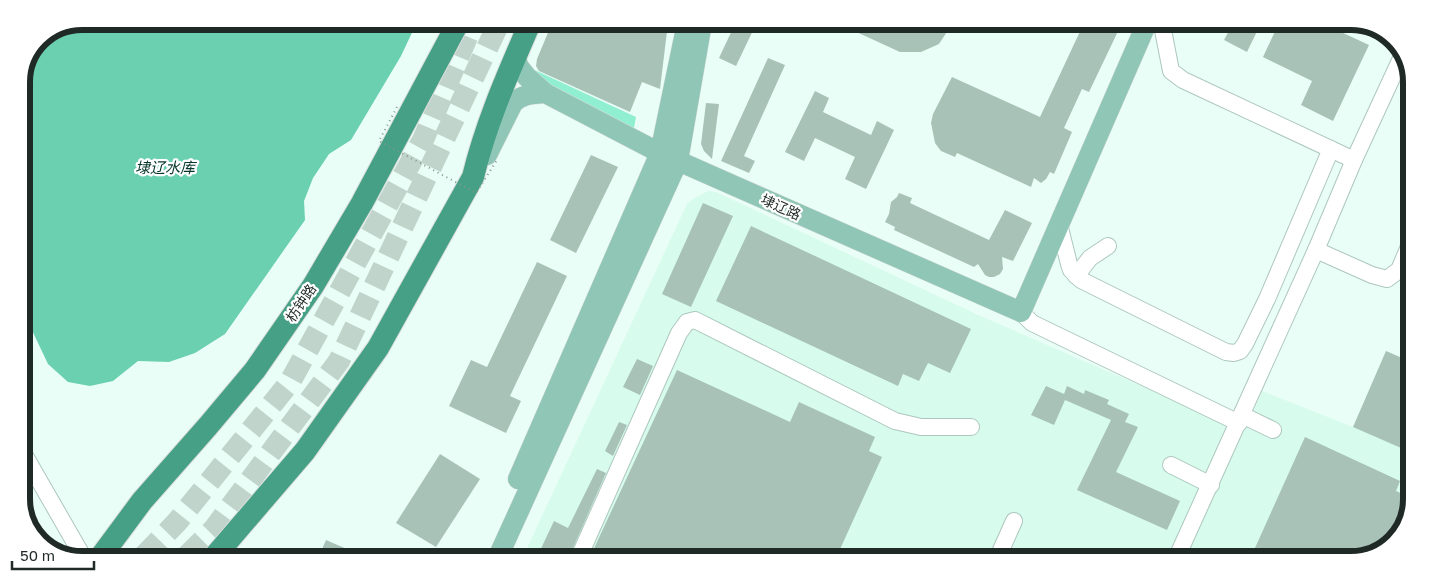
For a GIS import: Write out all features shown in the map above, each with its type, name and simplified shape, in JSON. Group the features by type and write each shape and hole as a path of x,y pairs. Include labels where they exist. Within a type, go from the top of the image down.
{"highway":[{"name":"枋钟路","path":"105,551 142,501 255,370 313,286 362,203 454,30"},
{"path":"219,551 305,451 378,348 473,177 480,146 527,30"}],"main road":[{"path":"487,551 669,157 686,30"},
{"path":"501,551 669,157 700,30"},
{"path":"1021,312 1144,30"},
{"name":"埭辽路","path":"515,57 519,67 527,77 545,93 669,157 1021,312"},
{"path":"473,177 483,163 513,103 520,97 545,93"}],"street":[{"path":"1163,30 1171,71 1183,80 1354,160"},
{"path":"1180,551 1241,419 1399,62"},
{"path":"1059,224 1068,264 1076,276 1088,284 1226,352 1237,352 1245,344 1265,304 1331,149"},
{"path":"1076,276 1094,255 1108,246"},
{"path":"1316,250 1381,279 1386,279 1399,270 1403,261"},
{"path":"1021,312 1032,323 1241,419 1273,430"},
{"path":"582,551 679,333 687,322 695,320 895,421 921,427 971,427"},
{"path":"30,465 80,551"},
{"path":"1171,465 1211,485"},
{"path":"1000,551 1014,521"}],"path":[{"path":"397,107 379,140 476,193 497,160"}],"shaded area":[{"path":"526,66 636,117 634,128 627,127 544,86"},
{"path":"708,191 716,192 976,314 1245,431 1262,391 1353,427 1386,351 1403,358 1403,506 1396,525 1388,536 1380,542 1358,551 526,551 687,204"}],"water":[{"name":"埭辽水库","path":"82,30 413,30 401,56 351,140 329,154 313,178 304,201 305,220 225,334 195,353 169,362 138,361 113,381 90,386 68,382 48,364 30,326 30,82 34,62 45,45 62,34"}],"building":[{"path":"549,30 667,30 660,89 642,82 630,112 539,71 536,66"},
{"path":"732,30 753,30 736,66 719,58"},
{"path":"852,30 948,30 939,44 921,52 900,52"},
{"path":"1081,30 1119,30 1089,92 1082,89 1064,128 1072,132 1054,174 1050,172 1041,183 1034,178 1031,187 957,153 955,157 941,151 935,143 931,123 933,114 952,77 1040,117"},
{"path":"1229,30 1258,30 1247,52 1224,40"},
{"path":"1276,30 1337,30 1369,45 1333,121 1301,105 1312,81 1263,57"},
{"path":"768,58 785,65 744,156 755,161 749,173 721,161"},
{"path":"815,91 829,98 823,112 871,135 877,121 894,130 866,189 845,179 855,157 815,138 804,161 785,152"},
{"path":"706,103 719,104 712,159 704,151 701,144"},
{"path":"591,155 618,167 576,253 550,240"},
{"path":"899,193 912,198 910,203 989,240 1005,210 1032,223 1013,261 1002,257 1003,269 1000,274 989,277 985,275 978,264 974,267 894,230 895,227 885,222 889,214 891,202"},
{"path":"703,203 733,216 691,307 662,294"},
{"path":"751,226 971,329 950,373 928,363 919,381 903,374 898,386 716,301"},
{"path":"537,262 567,276 510,396 521,401 506,433 449,406 471,360 487,367"},
{"path":"1386,351 1403,358 1403,449 1353,427"},
{"path":"637,359 653,366 640,395 623,387"},
{"path":"677,370 790,422 799,402 875,437 869,451 882,457 839,551 593,551"},
{"path":"1046,386 1064,394 1067,386 1084,394 1085,390 1109,400 1107,404 1129,414 1125,422 1138,427 1116,472 1180,501 1167,530 1077,490 1111,420 1065,400 1054,425 1031,415"},
{"path":"619,422 627,425 613,456 605,451"},
{"path":"1305,437 1400,481 1396,491 1403,494 1403,506 1400,516 1388,536 1371,547 1358,551 1254,551"},
{"path":"440,454 480,479 436,547 396,523"},
{"path":"597,469 606,473 572,551 540,551 554,521 568,528"},
{"path":"326,540 351,551 321,551"}],"tunnel":[{"path":"149,551 177,522 290,382 423,140 470,30"},
{"path":"192,551 214,529 339,361 496,30"}]}
